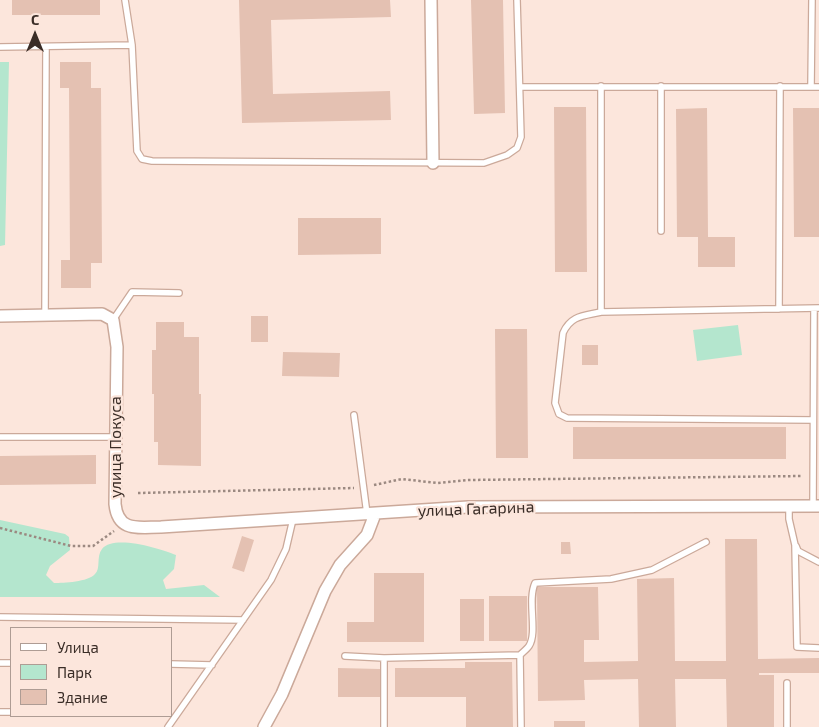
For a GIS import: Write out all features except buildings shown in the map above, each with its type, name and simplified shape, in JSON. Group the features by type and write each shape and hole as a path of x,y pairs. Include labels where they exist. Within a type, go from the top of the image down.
{"street":[{"path":"431,0 433,163"},
{"path":"0,316 102,314 113,320"},
{"name":"улица Покуса","path":"113,320 117,347 115,504 116,514 121,523"},
{"name":"улица Гагарина","path":"371,514 468,507 816,506"},
{"path":"121,523 130,527 161,527 371,514 367,535 340,566 325,591 282,694 264,727"}],"lane":[{"path":"125,0 132,45 137,151 142,159 162,162 433,163 484,163 507,155 517,148 521,138 518,0"},
{"path":"811,86 812,0"},
{"path":"0,47 132,45"},
{"path":"45,316 46,47"},
{"path":"601,86 601,312"},
{"path":"661,86 661,231"},
{"path":"779,309 780,86"},
{"path":"520,87 819,86"},
{"path":"113,320 132,292 179,293"},
{"path":"813,420 567,418 559,414 555,403 563,333 567,324 574,319 601,312 816,308 813,420 813,476 816,506"},
{"path":"354,415 363,487 371,514"},
{"path":"0,437 116,437"},
{"path":"789,506 789,519 798,551 819,562"},
{"path":"168,727 174,714 212,665 271,580 286,549 293,519"},
{"path":"345,656 384,658 520,654 530,645 532,591 535,583 611,579 652,570 706,542"},
{"path":"795,544 797,648 819,648"},
{"path":"0,617 243,620"},
{"path":"520,654 521,727"},
{"path":"384,658 384,727"},
{"path":"172,664 212,665"},
{"path":"786,683 787,727"}],"path":[{"path":"138,493 354,488 402,479 437,483 468,480 813,476"},
{"path":"0,528 71,546 93,546 112,534 121,523"}],"green space":[{"path":"0,62 9,62 5,245 0,246"},
{"path":"738,325 742,355 697,361 693,330"},
{"path":"0,520 65,534 69,537 70,550 50,566 46,575 54,583 76,582 92,577 97,572 99,555 102,549 108,545 127,543 160,549 176,555 174,569 163,580 166,589 204,585 220,597 0,597"}]}
